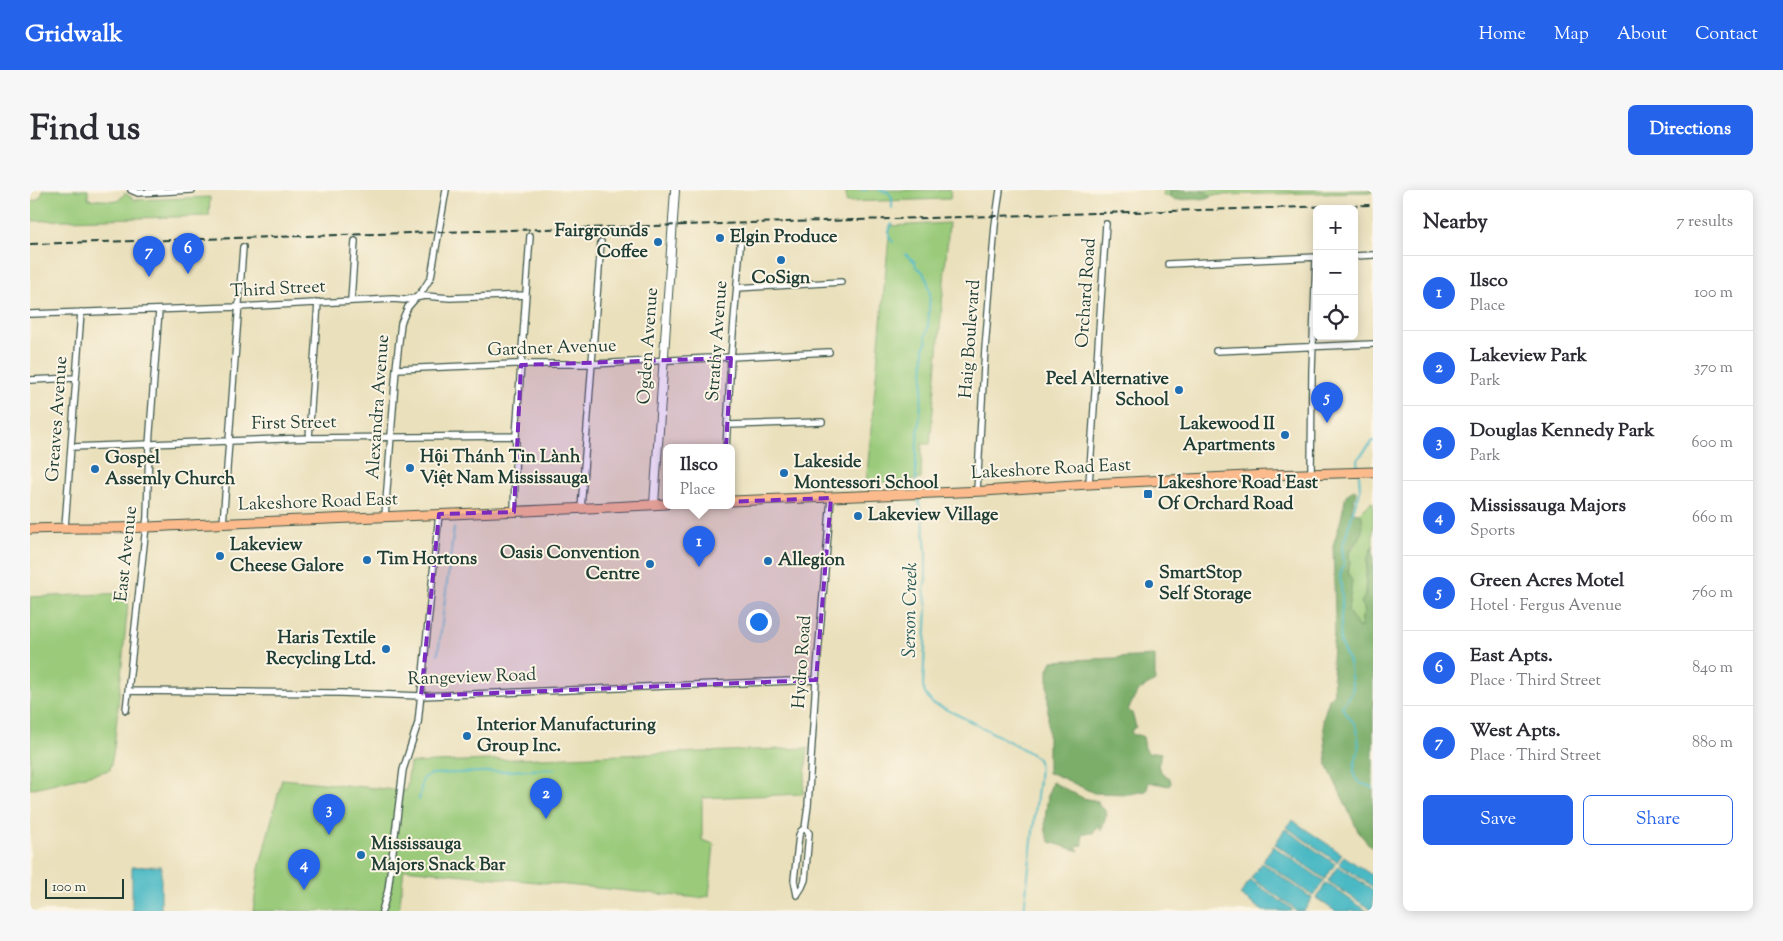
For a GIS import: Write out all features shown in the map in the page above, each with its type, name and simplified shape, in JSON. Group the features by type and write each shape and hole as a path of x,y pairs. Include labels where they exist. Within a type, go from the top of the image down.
{"main road":[{"name":"Lakeshore Road East","path":"735,501 923,494 1089,484 1373,472"},
{"name":"Lakeshore Road East","path":"30,529 223,524 340,517 514,512 663,504"}],"street":[{"path":"132,190 138,193 192,190"},
{"name":"Alexandra Avenue","path":"386,516 401,323 408,307 423,290 431,277 446,190"},
{"name":"Ogden Avenue","path":"654,505 675,190"},
{"name":"Haig Boulevard","path":"977,491 985,349 995,226 1000,190"},
{"name":"Orchard Road","path":"1089,484 1106,224"},
{"name":"Strathy Avenue","path":"726,444 741,235"},
{"path":"514,512 516,436 530,236"},
{"path":"351,301 355,240"},
{"path":"581,509 601,242"},
{"path":"223,524 243,247"},
{"path":"1358,256 1373,255"},
{"path":"1168,264 1313,258"},
{"path":"737,288 841,282"},
{"name":"Third Street","path":"30,314 404,300 425,296 450,298 526,295"},
{"path":"1311,474 1315,295"},
{"path":"309,438 318,302"},
{"name":"East Avenue","path":"126,710 146,527 159,310"},
{"name":"Greaves Avenue","path":"65,527 81,312"},
{"path":"1216,351 1373,344"},
{"name":"Gardner Avenue","path":"396,369 593,364 829,352"},
{"path":"30,380 76,378"},
{"path":"728,425 822,422"},
{"name":"First Street","path":"72,447 228,440 516,436"},
{"name":"Hydro Road","path":"805,828 830,498"},
{"path":"382,911 388,890 403,770 418,723 439,514"},
{"name":"Rangeview Road","path":"128,691 341,693 421,696 816,680"},
{"path":"805,828 809,834 805,880 797,895 794,880 799,835 805,828"}],"highlighted area":[{"path":"731,358 723,502 831,498 816,680 421,696 439,514 514,512 521,365"}],"green space":[{"path":"43,190 88,190 88,199 118,201 125,193 135,200 210,197 209,216 30,221 30,202 39,198"},
{"path":"846,190 951,190 950,199 846,202"},
{"path":"1164,190 1373,190 1373,192 1163,196"},
{"path":"1170,190 1185,190 1188,193 1190,190 1199,190 1211,197 1175,200 1170,198"},
{"path":"949,223 930,444 922,444 921,479 866,484 890,226"},
{"path":"1355,489 1356,493 1351,512 1360,513 1363,527 1359,540 1352,546 1349,553 1348,572 1352,581 1348,611 1359,628 1361,627 1362,617 1365,612 1361,602 1365,596 1367,560 1373,545 1373,849 1359,833 1327,765 1323,719 1329,699 1334,693 1332,659 1335,618 1333,546 1346,495"},
{"path":"1373,502 1373,545 1367,560 1365,596 1362,602 1365,612 1362,617 1361,627 1358,628 1348,611 1349,553 1360,536 1362,522 1360,513"},
{"path":"129,593 114,748 110,770 30,789 30,597"},
{"path":"1155,656 1155,681 1138,691 1128,710 1132,713 1136,727 1131,731 1133,735 1143,737 1145,748 1149,754 1154,752 1162,753 1158,766 1162,773 1170,778 1171,783 1169,786 1149,782 1146,791 1129,794 1094,793 1048,773 1048,670 1052,661"},
{"path":"808,748 803,794 702,798 702,840 714,844 709,896 699,898 404,869 399,911 253,911 259,869 282,779 406,791 410,763"},
{"path":"1052,782 1083,798 1098,801 1099,806 1107,814 1101,831 1098,825 1093,833 1084,833 1082,836 1083,845 1076,846 1079,851 1050,842 1047,836 1045,818 1048,793"}],"water":[{"path":"1292,820 1342,854 1337,862 1286,827"},
{"path":"1285,829 1335,864 1325,879 1275,844"},
{"path":"1273,846 1324,881 1313,896 1263,861"},
{"path":"1344,856 1373,876 1373,887 1339,864"},
{"path":"1262,863 1312,898 1304,911 1295,911 1293,907 1251,878"},
{"path":"161,866 161,910 132,911 132,867"},
{"path":"1338,866 1373,890 1373,911 1328,881"},
{"path":"1250,880 1291,908 1292,911 1263,911 1240,895"},
{"path":"1326,883 1367,911 1335,911 1316,898"}],"waterway":[{"name":"Serson Creek","path":"879,190 888,192 892,197 892,208"},
{"name":"Serson Creek","path":"892,224 889,237 893,242"},
{"name":"Serson Creek","path":"905,254 923,272 930,292 916,453 917,491"},
{"path":"1358,470 1357,460 1373,441"},
{"path":"1359,475 1360,489 1342,548 1344,562 1340,575 1342,596 1340,642 1349,662 1353,690 1342,706 1357,729 1358,750 1354,775 1360,783 1373,788"},
{"name":"Serson Creek","path":"918,498 923,521 926,551 924,589 927,607 923,685 925,694 933,704 1006,740 1039,761 1039,779 1024,911"},
{"path":"438,654 454,528"},
{"path":"419,800 423,778 432,774 555,769"}],"railway":[{"path":"30,244 1373,205"}],"place":[{"name":"Elgin Produce","path":"720,238"},
{"name":"Fairgrounds Coffee","path":"658,242"},
{"name":"CoSign","path":"781,260"},
{"name":"East Apts.","path":"188,274"},
{"name":"West Apts.","path":"149,277"},
{"name":"Peel Alternative School","path":"1179,390"},
{"name":"Green Acres Motel","path":"1327,423"},
{"name":"Lakewood II Apartments","path":"1285,435"},
{"name":"Hội Thánh Tin Lành Việt Nam Mississauga","path":"410,468"},
{"name":"Gospel Assemly Church","path":"95,469"},
{"name":"Lakeside Montessori School","path":"784,473"},
{"name":"Lakeshore Road East Of Orchard Road","path":"1148,494"},
{"name":"Lakeview Village","path":"858,516"},
{"name":"Lakeview Cheese Galore","path":"220,556"},
{"name":"Tim Hortons","path":"367,560"},
{"name":"Allegion","path":"768,561"},
{"name":"Oasis Convention Centre","path":"650,564"},
{"name":"Ilsco","path":"699,567"},
{"name":"SmartStop Self Storage","path":"1149,584"},
{"name":"Haris Textile Recycling Ltd.","path":"386,649"},
{"name":"Interior Manufacturing Group Inc.","path":"467,736"},
{"name":"Lakeview Park","path":"546,819"},
{"name":"Douglas Kennedy Park","path":"329,835"},
{"name":"Mississauga Majors Snack Bar","path":"361,855"},
{"name":"Mississauga Majors","path":"304,890"}]}
